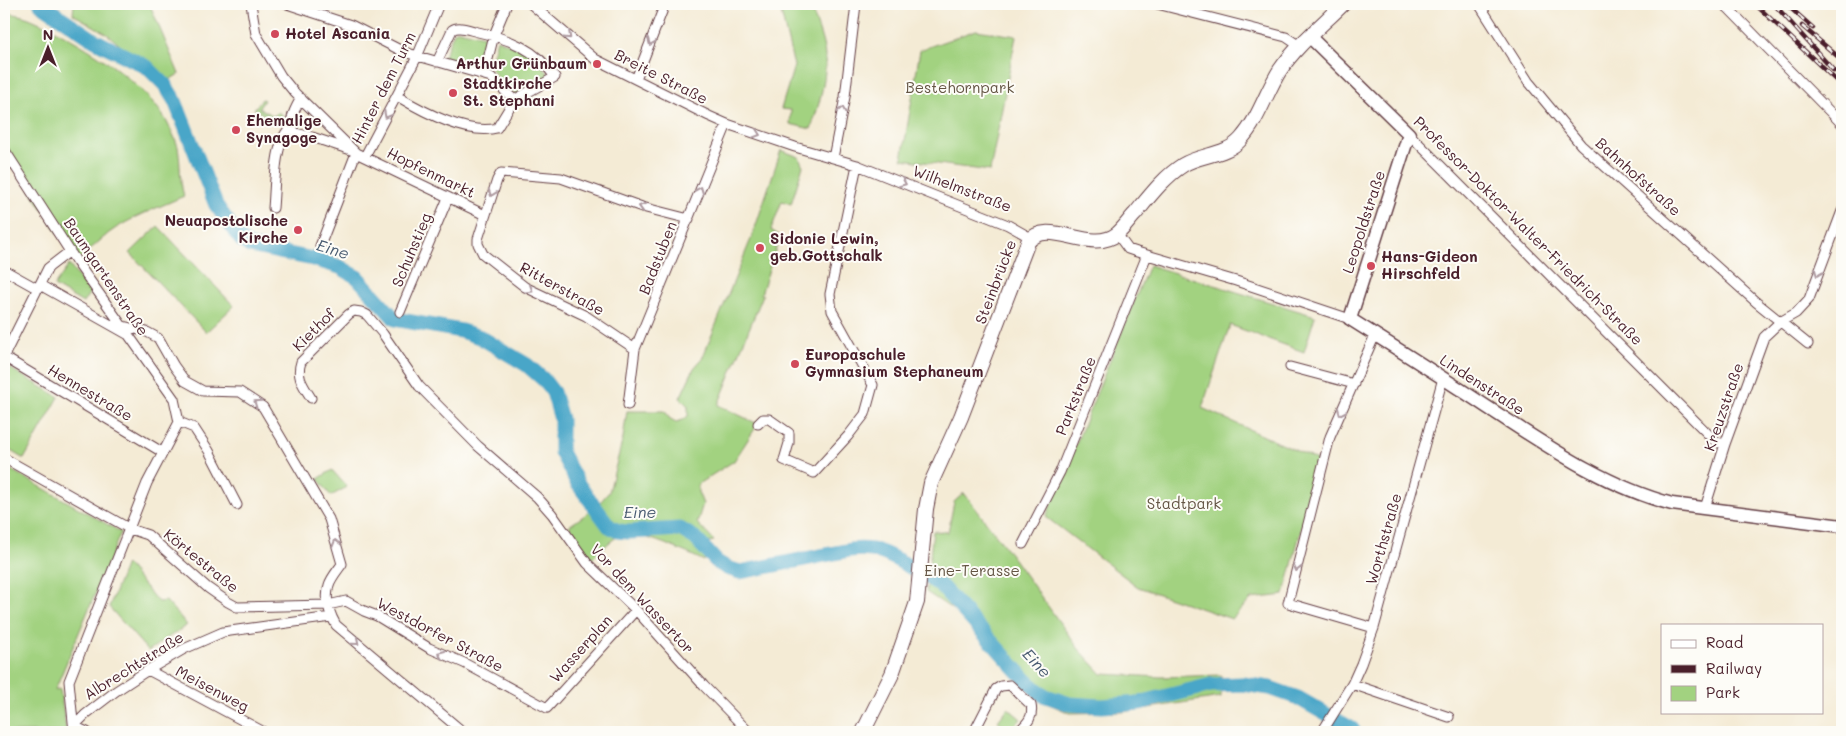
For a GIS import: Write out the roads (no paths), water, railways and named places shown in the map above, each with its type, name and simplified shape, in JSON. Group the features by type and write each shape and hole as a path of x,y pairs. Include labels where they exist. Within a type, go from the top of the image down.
{"main road":[{"path":"1031,238 1045,232 1100,241 1117,234 1176,170 1188,162 1224,151 1238,143 1252,125 1281,70 1305,42 1343,4"},
{"name":"Steinbrücke","path":"863,732 896,664 915,609 920,588 928,498 934,476 962,417 1025,248 1031,238"}],"street":[{"path":"251,4 256,34 281,76 358,154"},
{"path":"287,4 351,25 395,49 417,57 491,77 514,100"},
{"name":"Hinter dem Turm","path":"320,246 358,154 397,96 417,57 439,4"},
{"path":"484,75 494,35 507,4"},
{"name":"Breite Straße","path":"531,4 547,16 588,54 727,124 795,147"},
{"path":"636,79 665,4"},
{"path":"833,158 845,98 856,4"},
{"path":"1157,4 1305,42"},
{"name":"Bahnhofstraße","path":"1479,4 1528,81 1582,145 1780,322 1808,344"},
{"path":"1722,4 1842,124"},
{"path":"397,96 459,125 470,129 488,131 497,128 514,100 555,77 536,55 518,44 494,35 456,28 452,30 437,62"},
{"name":"Professor-Doktor-Walter-Friedrich-Straße","path":"1305,42 1409,134 1716,442 1725,444"},
{"path":"298,95 291,127 294,133 312,137 358,154"},
{"name":"Badstuben","path":"628,405 635,349 727,124"},
{"path":"272,208 281,143 286,131 291,127"},
{"name":"Leopoldstraße","path":"1350,319 1409,134"},
{"name":"Wilhelmstraße","path":"795,147 857,165 1008,224 1031,238"},
{"name":"Baumgartenstraße","path":"4,149 70,251 174,399 179,422"},
{"name":"Hopfenmarkt","path":"358,154 485,215"},
{"path":"758,424 763,419 769,419 789,433 789,443 784,460 814,473 866,414 873,386 832,311 830,294 857,165"},
{"name":"Hopfenmarkt","path":"479,248 478,239 501,172 551,176 570,180 631,204 689,219"},
{"name":"Schuhstieg","path":"400,312 448,198"},
{"name":"Kreuzstraße","path":"1705,508 1725,444 1764,337 1780,322 1796,313 1809,299 1842,211"},
{"name":"Lindenstraße","path":"1117,234 1128,249 1236,281 1350,319 1522,430 1614,484 1665,502 1842,526"},
{"name":"Ritterstraße","path":"479,248 493,263 525,287 586,316 635,349"},
{"path":"4,356 48,268 70,251"},
{"name":"Parkstraße","path":"1023,544 1060,472 1147,255"},
{"path":"4,270 125,330 147,332 158,338 185,381 202,391 240,392 263,407 329,519 342,564 329,585 328,605 331,617 336,625 463,732"},
{"name":"Kiethof","path":"311,398 300,380 298,371 301,362 354,311"},
{"name":"Vor dem Wassertor","path":"354,311 367,315 383,334 419,386 478,446 538,497 587,563 636,610 710,693 749,732"},
{"path":"1374,628 1288,603 1330,437 1375,335"},
{"name":"Hennestraße","path":"4,356 162,452"},
{"path":"1290,367 1354,384"},
{"name":"Worthstraße","path":"1322,732 1352,684 1374,628 1443,378"},
{"path":"87,732 74,729 69,681 147,483 179,422 194,428 209,451 237,505"},
{"name":"Körtestraße","path":"4,458 130,529 148,535 208,588 238,607 328,605 346,601"},
{"name":"Westdorfer Straße","path":"346,601 377,616 428,648 464,663 547,708"},
{"name":"Wasserplan","path":"547,708 636,610"},
{"name":"Albrechtstraße","path":"74,729 86,714 116,691 184,648 222,632 331,617"},
{"name":"Meisenweg","path":"148,670 264,732"},
{"path":"974,732 996,689 1005,684 1010,685 1031,705 1030,720 1018,732"},
{"path":"1352,684 1449,717"}],"waterway":[{"name":"Eine","path":"41,4 94,40 147,67 165,85 175,101 216,205 241,240 250,246 313,259 340,267 357,277 395,319 461,331 480,337 527,365 543,379 553,392 561,419 561,452 578,484 609,526 618,531 680,529 695,538 717,562 727,568 740,572 850,550 859,549 882,552 941,586 1027,681 1043,695 1070,704 1102,706 1139,703 1211,685 1243,684 1270,688 1298,698 1352,729 1354,732"}],"railway":[{"path":"1755,4 1842,86"},
{"path":"1774,4 1834,71"},
{"path":"1786,4 1813,28"},
{"path":"1802,26 1842,60"}],"place":[{"name":"Hotel Ascania","path":"275,34"},
{"name":"Arthur Grünbaum","path":"597,64"},
{"name":"Stadtkirche St. Stephani","path":"453,93"},
{"name":"Ehemalige Synagoge","path":"236,130"},
{"name":"Neuapostolische Kirche","path":"298,230"},
{"name":"Sidonie Lewin, geb.Gottschalk","path":"760,248"},
{"name":"Hans-Gideon Hirschfeld","path":"1371,266"},
{"name":"Europaschule Gymnasium Stephaneum","path":"795,364"}],"park label":[{"name":"Bestehornpark","path":"960,88"},
{"name":"Stadtpark","path":"1184,504"},
{"name":"Eine-Terasse","path":"972,571"}]}
